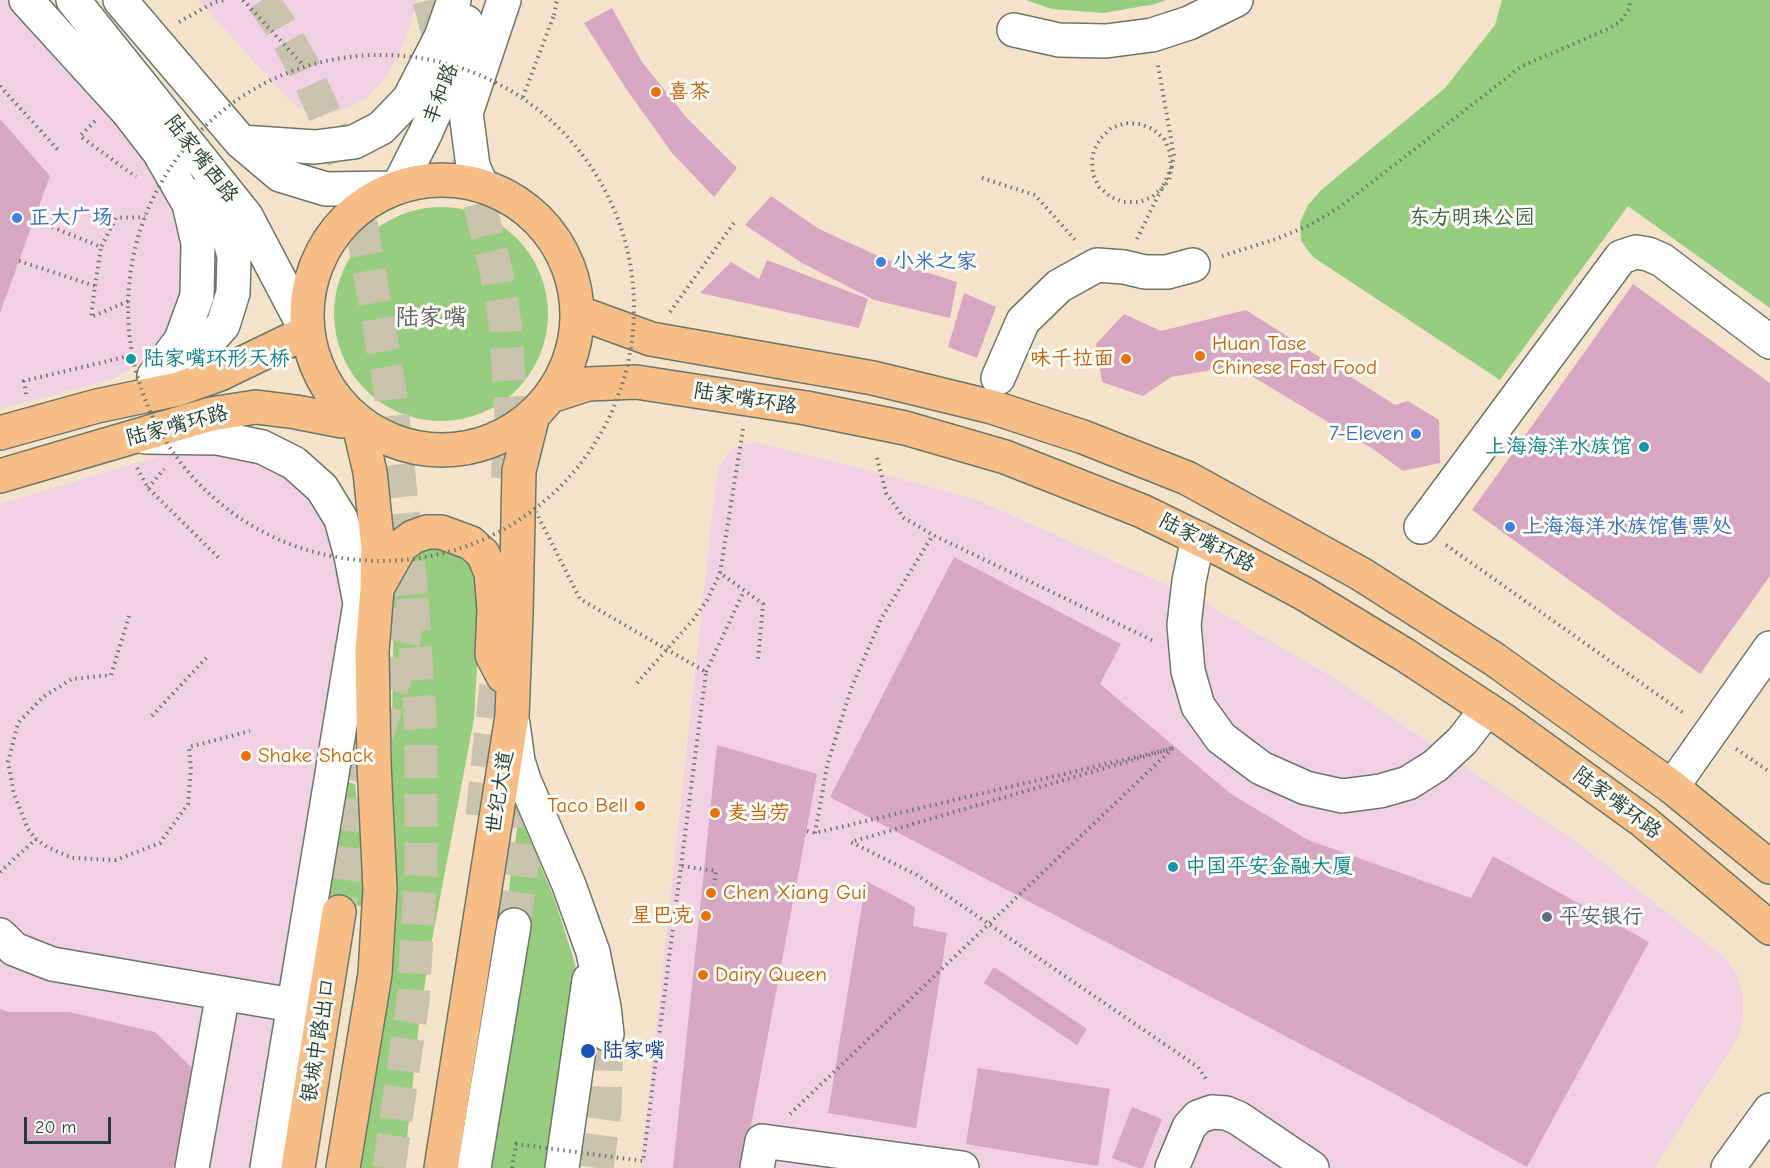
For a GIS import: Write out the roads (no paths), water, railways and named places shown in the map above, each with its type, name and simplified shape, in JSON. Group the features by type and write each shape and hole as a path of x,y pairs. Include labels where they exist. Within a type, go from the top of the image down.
{"main road":[{"path":"440,178 481,184 519,202 549,232 570,270 577,312 571,356 542,406 501,437 466,449 427,450 391,441 358,421 334,396 316,366 307,332 310,282 327,242 355,210 395,187 440,178"},
{"name":"陆家嘴环路","path":"577,312 651,339 873,378 992,407 1083,437 1187,478 1361,574 1494,659 1672,787 1770,867"},
{"name":"陆家嘴环路","path":"0,433 97,406 178,389 220,374 307,332"},
{"name":"陆家嘴环路","path":"542,406 588,384 636,382 806,408 905,428 1005,457 1142,511 1303,593 1405,655 1487,709 1643,821 1770,928"},
{"name":"世纪大道","path":"441,1168 512,703 519,471 542,406"},
{"name":"陆家嘴环路","path":"0,476 211,414 256,407 342,421 358,421"},
{"path":"342,1168 375,974 380,889 368,597 378,548 370,472 358,421"},
{"path":"368,597 401,546 413,537 427,532 441,532 471,543 483,554 490,573 494,609 492,655 512,703"},
{"name":"银城中路出口","path":"298,1168 339,912"}],"street":[{"path":"26,0 116,100 159,152 189,204 198,243 197,296 181,340 144,366 97,406"},
{"name":"陆家嘴西路","path":"120,0 241,142 280,174 326,189 395,187"},
{"path":"241,142 315,147 354,142 381,128 409,99 441,37 454,0"},
{"name":"丰和路","path":"395,187 426,132 447,84 474,0"},
{"name":"丰和路","path":"481,184 473,166 466,112 504,0"},
{"path":"1014,30 1059,40 1106,41 1152,35 1189,23 1236,0"},
{"path":"62,40 81,8"},
{"name":"陆家嘴西路","path":"81,8 246,216 307,332"},
{"path":"144,366 186,359 207,344 223,325 233,293 234,256 222,212 182,134"},
{"path":"1421,527 1621,257 1636,252 1662,260 1770,342"},
{"path":"998,378 1023,321 1059,286 1111,266 1145,272 1167,272 1193,265"},
{"path":"128,439 218,438 262,447 294,463 322,488 340,519 351,556 368,597 344,711 292,1005 267,1168"},
{"path":"1198,538 1189,581 1184,625 1188,671 1198,706 1221,738 1261,768 1306,788 1342,796 1380,791 1408,783 1435,766 1462,741 1487,709"},
{"path":"1672,787 1770,648"},
{"path":"512,703 514,742 524,780 569,885 593,952 607,1034"},
{"path":"474,1168 514,925"},
{"path":"0,935 14,949 52,964 292,1005"},
{"path":"562,1168 593,952"},
{"path":"192,1168 223,993"},
{"path":"1728,1168 1770,1110"},
{"path":"1172,1168 1188,1127 1198,1117 1212,1112 1226,1113 1238,1118 1312,1168"},
{"path":"759,1155 962,1168"}],"tunnel":[{"path":"262,0 303,66 322,108 345,162 360,218 390,390 412,597 399,666 360,788 351,828 339,912"},
{"path":"429,0 444,56"},
{"path":"468,156 497,275 506,329 511,417 507,484"},
{"path":"389,1168 413,1001 421,870 421,733 412,597"},
{"path":"482,816 500,646"},
{"path":"514,925 527,829 528,783"},
{"path":"597,1168 605,1111 607,1034"}],"place":[{"name":"喜茶","path":"656,92"},
{"name":"正大广场","path":"17,218"},
{"name":"小米之家","path":"881,262"},
{"name":"Huan Tase Chinese Fast Food","path":"1200,356"},
{"name":"陆家嘴环形天桥","path":"131,359"},
{"name":"味千拉面","path":"1126,359"},
{"name":"7-Eleven","path":"1416,434"},
{"name":"上海海洋水族馆","path":"1644,447"},
{"name":"上海海洋水族馆售票处","path":"1510,527"},
{"name":"Shake Shack","path":"246,756"},
{"name":"Taco Bell","path":"640,806"},
{"name":"麦当劳","path":"715,813"},
{"name":"中国平安金融大厦","path":"1173,867"},
{"name":"Chen Xiang Gui","path":"711,893"},
{"name":"星巴克","path":"706,916"},
{"name":"平安银行","path":"1547,917"},
{"name":"Dairy Queen","path":"703,975"},
{"name":"陆家嘴","path":"588,1051"}],"district":[{"name":"陆家嘴","path":"431,318"}],"park label":[{"name":"东方明珠公园","path":"1472,218"}]}
